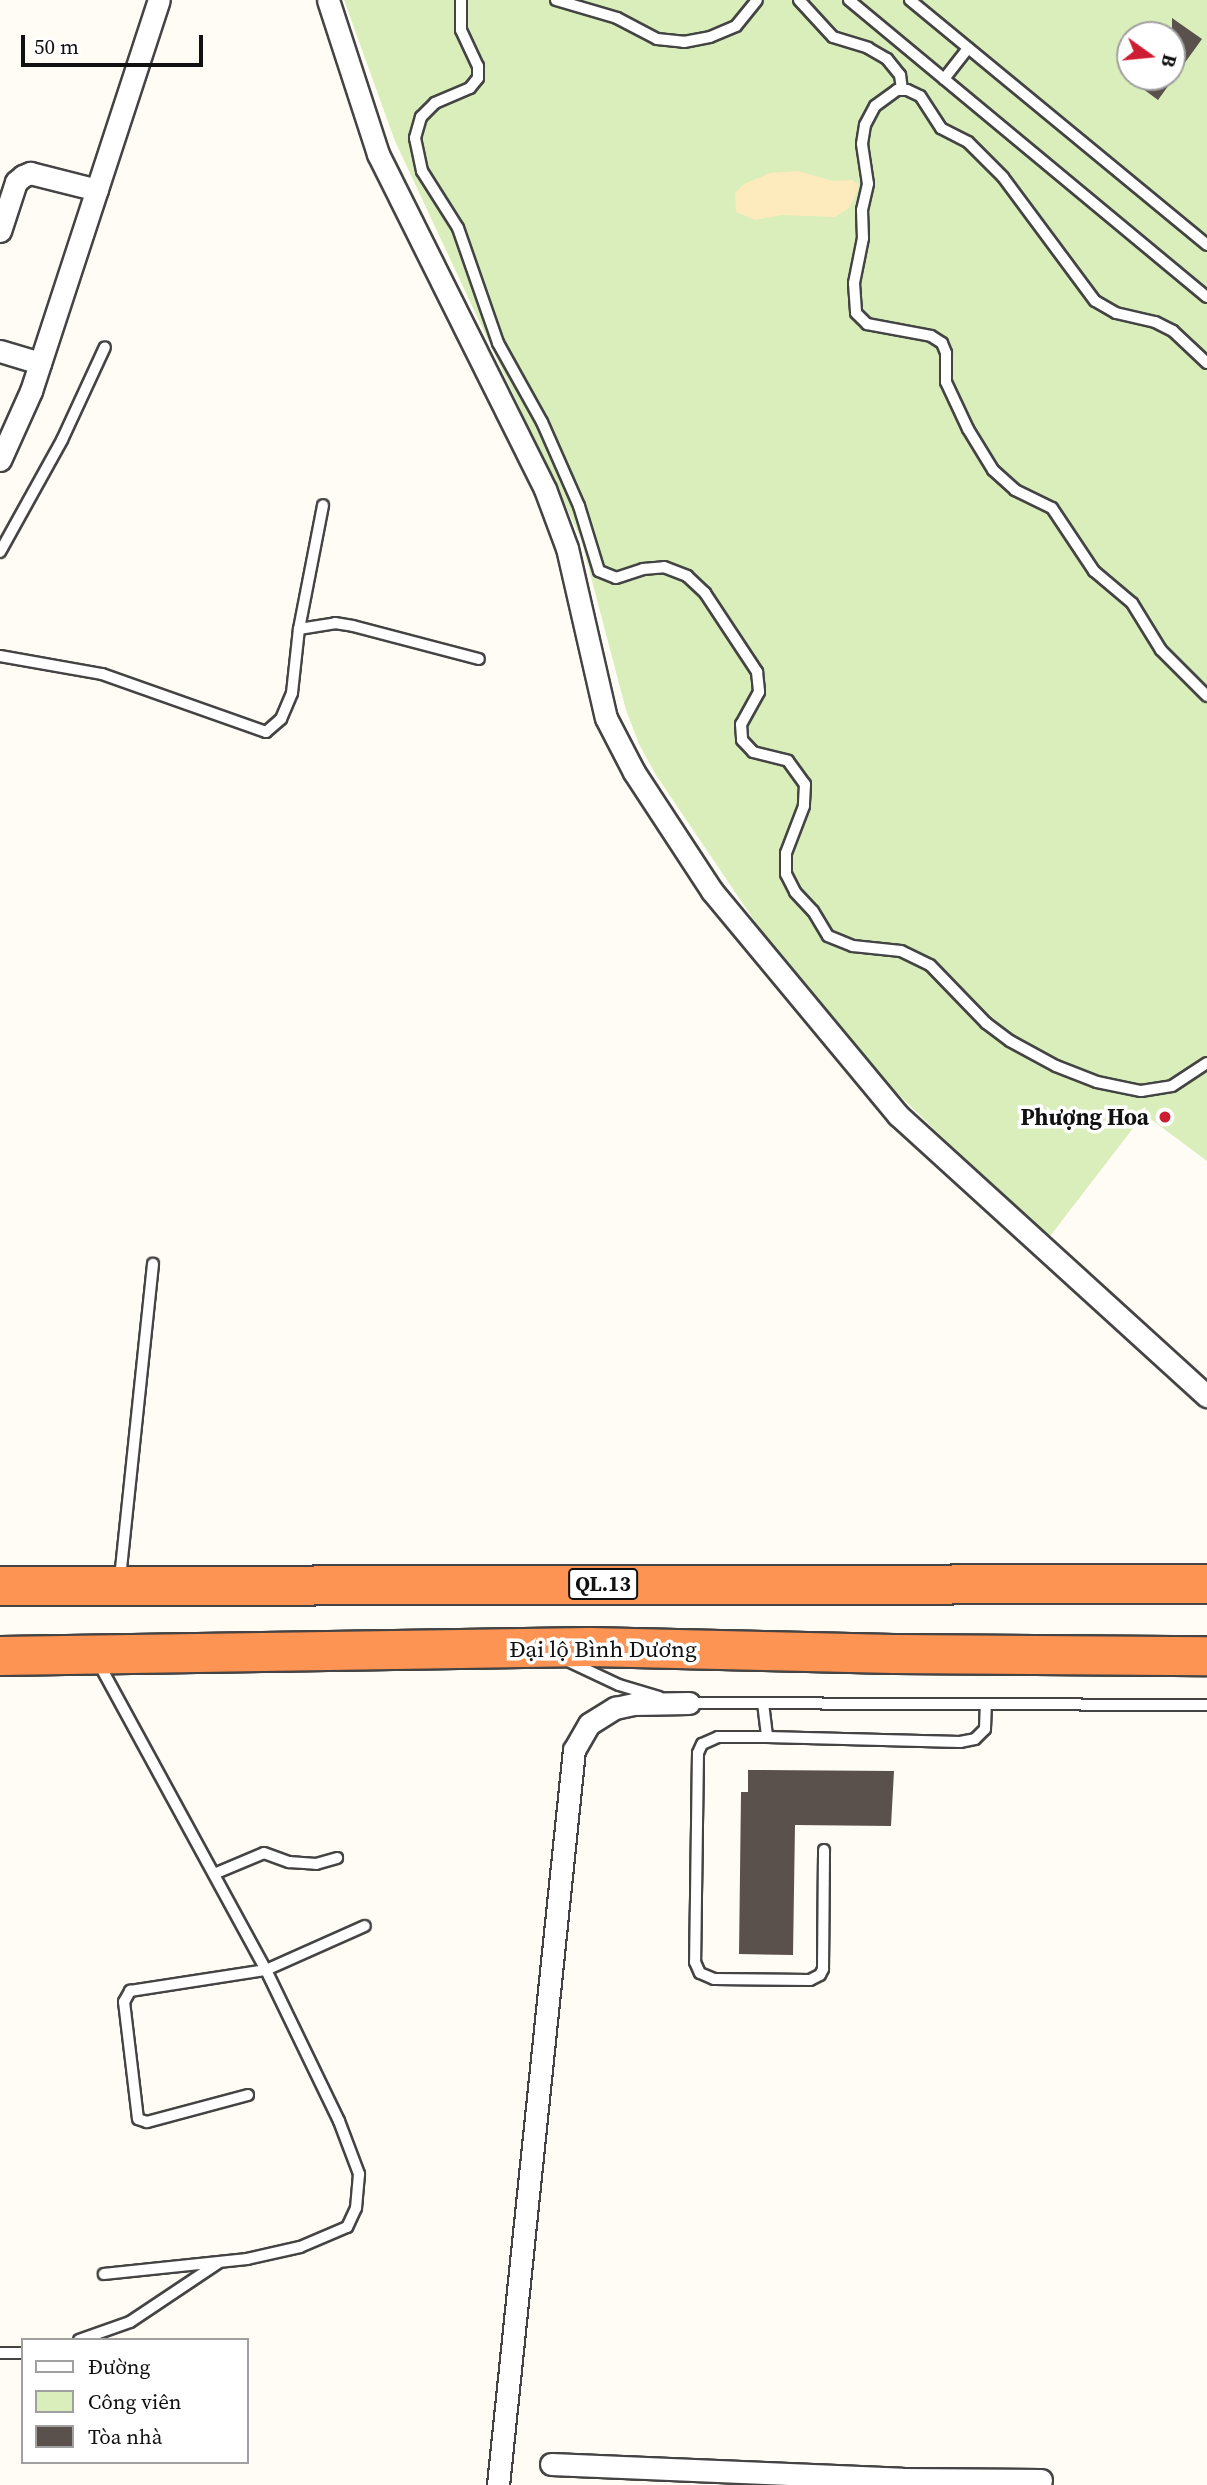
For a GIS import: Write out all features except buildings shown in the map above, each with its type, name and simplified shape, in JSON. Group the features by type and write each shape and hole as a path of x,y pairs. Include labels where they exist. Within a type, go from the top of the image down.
{"highway":[{"name":"QL.13","path":"0,1587 119,1584 1207,1584"},
{"name":"Đại lộ Bình Dương","path":"0,1657 528,1648 1207,1656"}],"street":[{"path":"0,460 40,363 159,0"},
{"path":"328,0 378,154 545,489 567,548 606,718 634,772 712,891 898,1115 1207,1396"},
{"path":"0,231 16,182 30,173 97,190"},
{"path":"0,351 40,363"},
{"path":"498,2485 573,1750 589,1724 615,1708 634,1704 685,1703"},
{"path":"551,2464 902,2482 1041,2480"}],"lane":[{"path":"461,0 461,30 478,66 478,78 470,88 435,103 421,117 415,138 422,170 458,228 498,343 542,422 571,486 599,571 616,578 643,569 664,567 687,576 705,593 757,672 759,692 741,724 742,740 753,752 788,761 805,784 804,806 786,853 786,874 795,892 813,911 828,936 853,946 901,951 922,961 944,978 986,1023 1010,1041 1056,1066 1097,1082 1141,1091 1172,1086 1207,1063"},
{"path":"556,0 617,18 657,39 684,42 710,37 736,26 757,0"},
{"path":"799,0 833,37 877,51 887,59 900,75 902,89"},
{"path":"849,0 1207,297"},
{"path":"910,0 1207,245"},
{"path":"944,79 968,48"},
{"path":"1207,363 1173,331 1155,322 1116,313 1094,301 990,163 968,142 941,128 920,96 902,89 888,93 875,106 862,137 868,184 862,210 863,238 854,283 856,313 867,324 931,335 942,343 946,354 946,382 968,429 993,470 1015,490 1052,508 1094,571 1132,603 1161,650 1207,696"},
{"path":"0,552 62,440 105,347"},
{"path":"0,656 102,674 266,732 281,719 292,693 299,629 323,505"},
{"path":"299,629 335,623 479,659"},
{"path":"119,1584 153,1264"},
{"path":"528,1648 579,1665 619,1685 685,1703 1207,1705"},
{"path":"95,1656 267,1970 339,2121 359,2174 356,2208 347,2227 300,2247 220,2261 104,2274"},
{"path":"763,1703 767,1737"},
{"path":"824,1850 823,1969 820,1975 810,1980 714,1979 700,1973 695,1962 698,1753 702,1744 718,1737 969,1741 985,1729 986,1703"},
{"path":"214,1874 264,1853 289,1862 317,1864 337,1858"},
{"path":"248,2095 147,2122 138,2119 124,2002 130,1992 267,1970 365,1926"},
{"path":"85,2338 130,2322 220,2261"},
{"path":"0,2353 21,2353"}],"green space":[{"path":"344,0 1207,0 1207,1161 1144,1114 1047,1240 892,1088 762,932 656,775 639,744 626,710 581,539 395,141"}],"sand":[{"path":"798,171 833,181 852,180 858,184 858,190 849,208 835,217 782,215 755,220 736,212 735,193 744,184 770,173"}],"place":[{"name":"Phượng Hoa","path":"1165,1117"}]}
